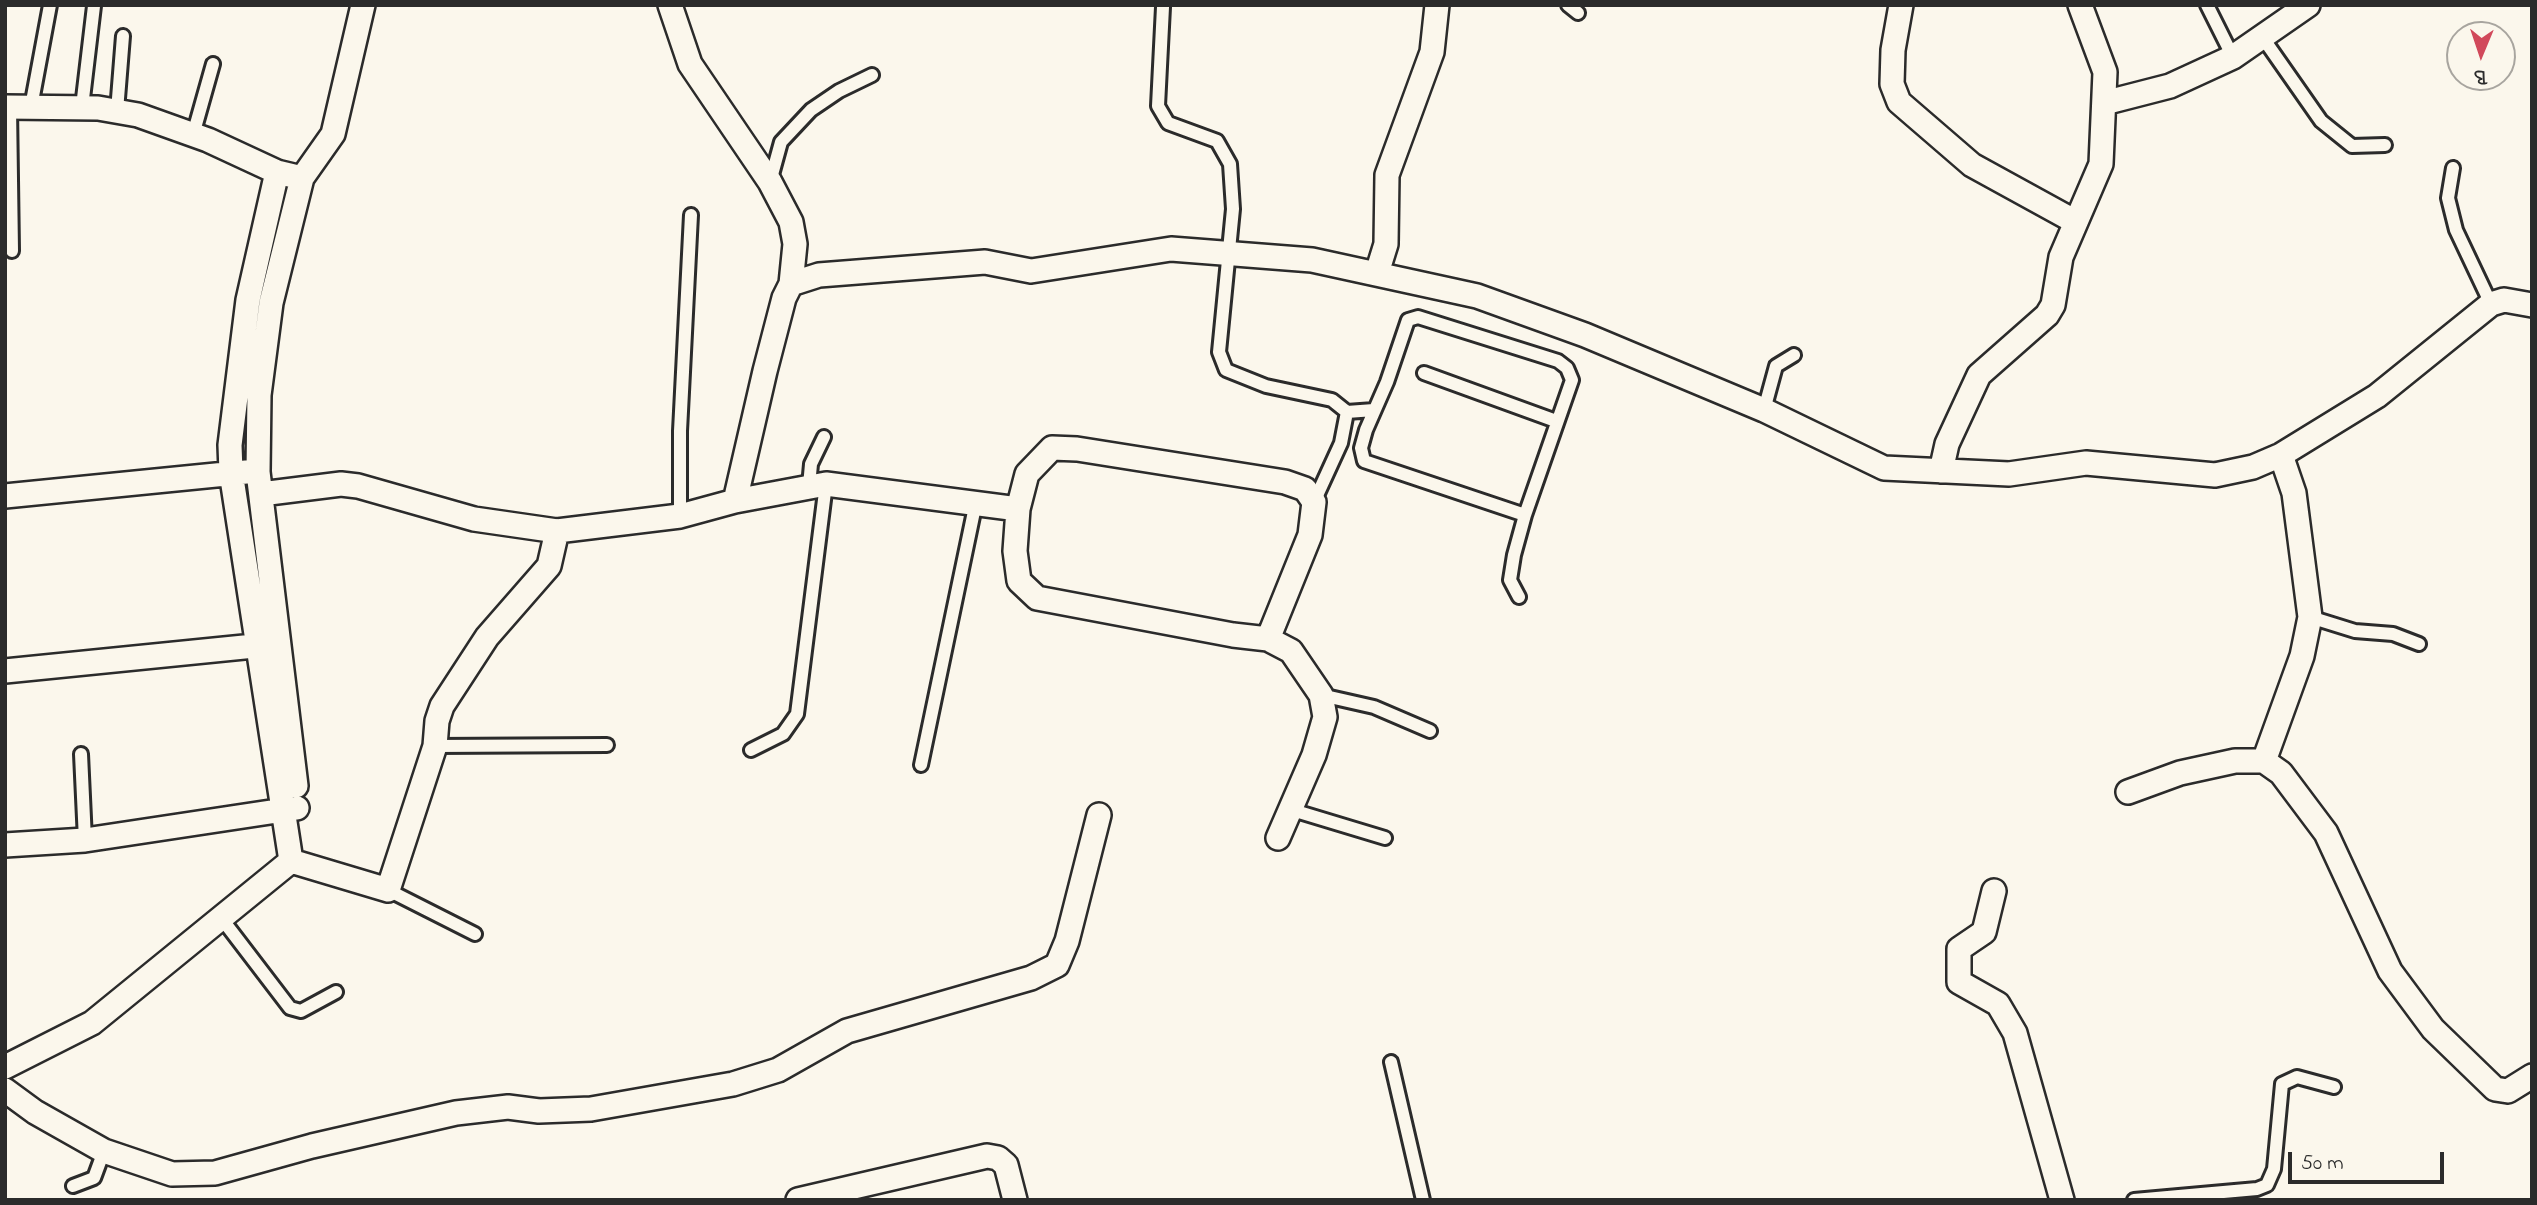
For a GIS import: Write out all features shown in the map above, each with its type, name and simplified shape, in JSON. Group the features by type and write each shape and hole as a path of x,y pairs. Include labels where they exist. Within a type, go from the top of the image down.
{"street":[{"path":"269,644 231,472 233,409 260,302 302,178 333,134 363,5"},
{"path":"670,5 690,64 770,182 791,222 795,244 791,284 765,371 735,501"},
{"path":"1377,273 1386,244 1388,175 1432,52 1437,5"},
{"path":"1901,5 1892,61 1892,84 1899,102 1972,165 2074,221"},
{"path":"1941,471 1947,444 1979,375 2047,315 2053,305 2061,257 2074,221 2101,164 2103,60 2080,5"},
{"path":"2104,103 2170,86 2233,57 2308,5"},
{"path":"15,107 82,107 138,115 193,135 277,172 302,178"},
{"path":"277,172 260,302 260,483 269,644 298,863"},
{"path":"791,284 819,275 985,262 1031,271 1171,249 1312,260 1377,273 1501,305 1584,335 1764,410 1868,463 1884,468 2023,474 2086,464 2215,475 2253,467 2281,455 2377,396 2491,304 2504,300 2532,305"},
{"path":"1268,639 1310,535 1314,502 1305,489 1285,482 1077,449 1052,448 1027,474 1018,509 1015,551 1019,581 1037,598 1233,635 1268,639 1291,651 1321,695 1325,717 1314,755 1278,838"},
{"path":"2264,761 2298,667 2310,617 2294,493 2281,455"},
{"path":"5,496 231,472 260,483 358,486 474,519 557,531 680,516 735,501 818,485 1018,509"},
{"path":"298,863 388,890 435,746 437,721 442,706 488,637 549,566 557,531"},
{"path":"5,670 269,644"},
{"path":"2128,792 2180,773 2235,761 2264,761 2288,781 2326,833 2390,971 2433,1029 2496,1088 2508,1091 2532,1076"},
{"path":"5,845 85,840 291,809"},
{"path":"5,1090 35,1112 104,1151 172,1174 215,1173 312,1146 456,1114 508,1107 539,1111 591,1109 733,1084 778,1070 846,1031 1031,978 1057,965 1067,941 1099,815"},
{"path":"5,1067 92,1023 222,919 298,863"},
{"path":"1994,891 1984,932 1959,949 1959,982 1998,1004 2015,1033 2062,1200"},
{"path":"798,1200 987,1156 1006,1165 1016,1200"}],"lane":[{"path":"12,251 15,107 50,5"},
{"path":"2207,5 2233,57"},
{"path":"82,107 94,6"},
{"path":"1163,7 1157,106 1168,123 1216,141 1230,164 1233,209 1219,352 1226,370 1266,386 1332,400 1346,412 1374,410"},
{"path":"117,111 123,36"},
{"path":"2263,38 2321,121 2352,146 2385,145"},
{"path":"193,135 213,64"},
{"path":"770,182 782,142 804,118 839,90 872,75"},
{"path":"2453,168 2448,198 2456,230 2491,304"},
{"path":"680,516 680,431 691,215"},
{"path":"1519,597 1510,580 1524,515 1572,380 1567,368 1558,361 1418,317 1408,320 1362,448 1364,461 1524,515"},
{"path":"1764,410 1776,366 1794,355"},
{"path":"1424,373 1556,421"},
{"path":"1314,502 1341,443 1346,412"},
{"path":"751,750 782,734 797,714 818,485 811,464 824,437"},
{"path":"921,765 976,502"},
{"path":"2310,617 2355,631 2393,634 2419,644"},
{"path":"1321,695 1374,707 1430,731"},
{"path":"435,746 607,745"},
{"path":"81,754 85,840"},
{"path":"1289,809 1385,838"},
{"path":"388,890 475,934"},
{"path":"222,919 290,1008 301,1011 336,992"},
{"path":"1391,1062 1423,1200"},
{"path":"2134,1200 2257,1189 2267,1185 2274,1169 2282,1084 2297,1077 2334,1087"},
{"path":"73,1186 94,1178 104,1151"}]}
